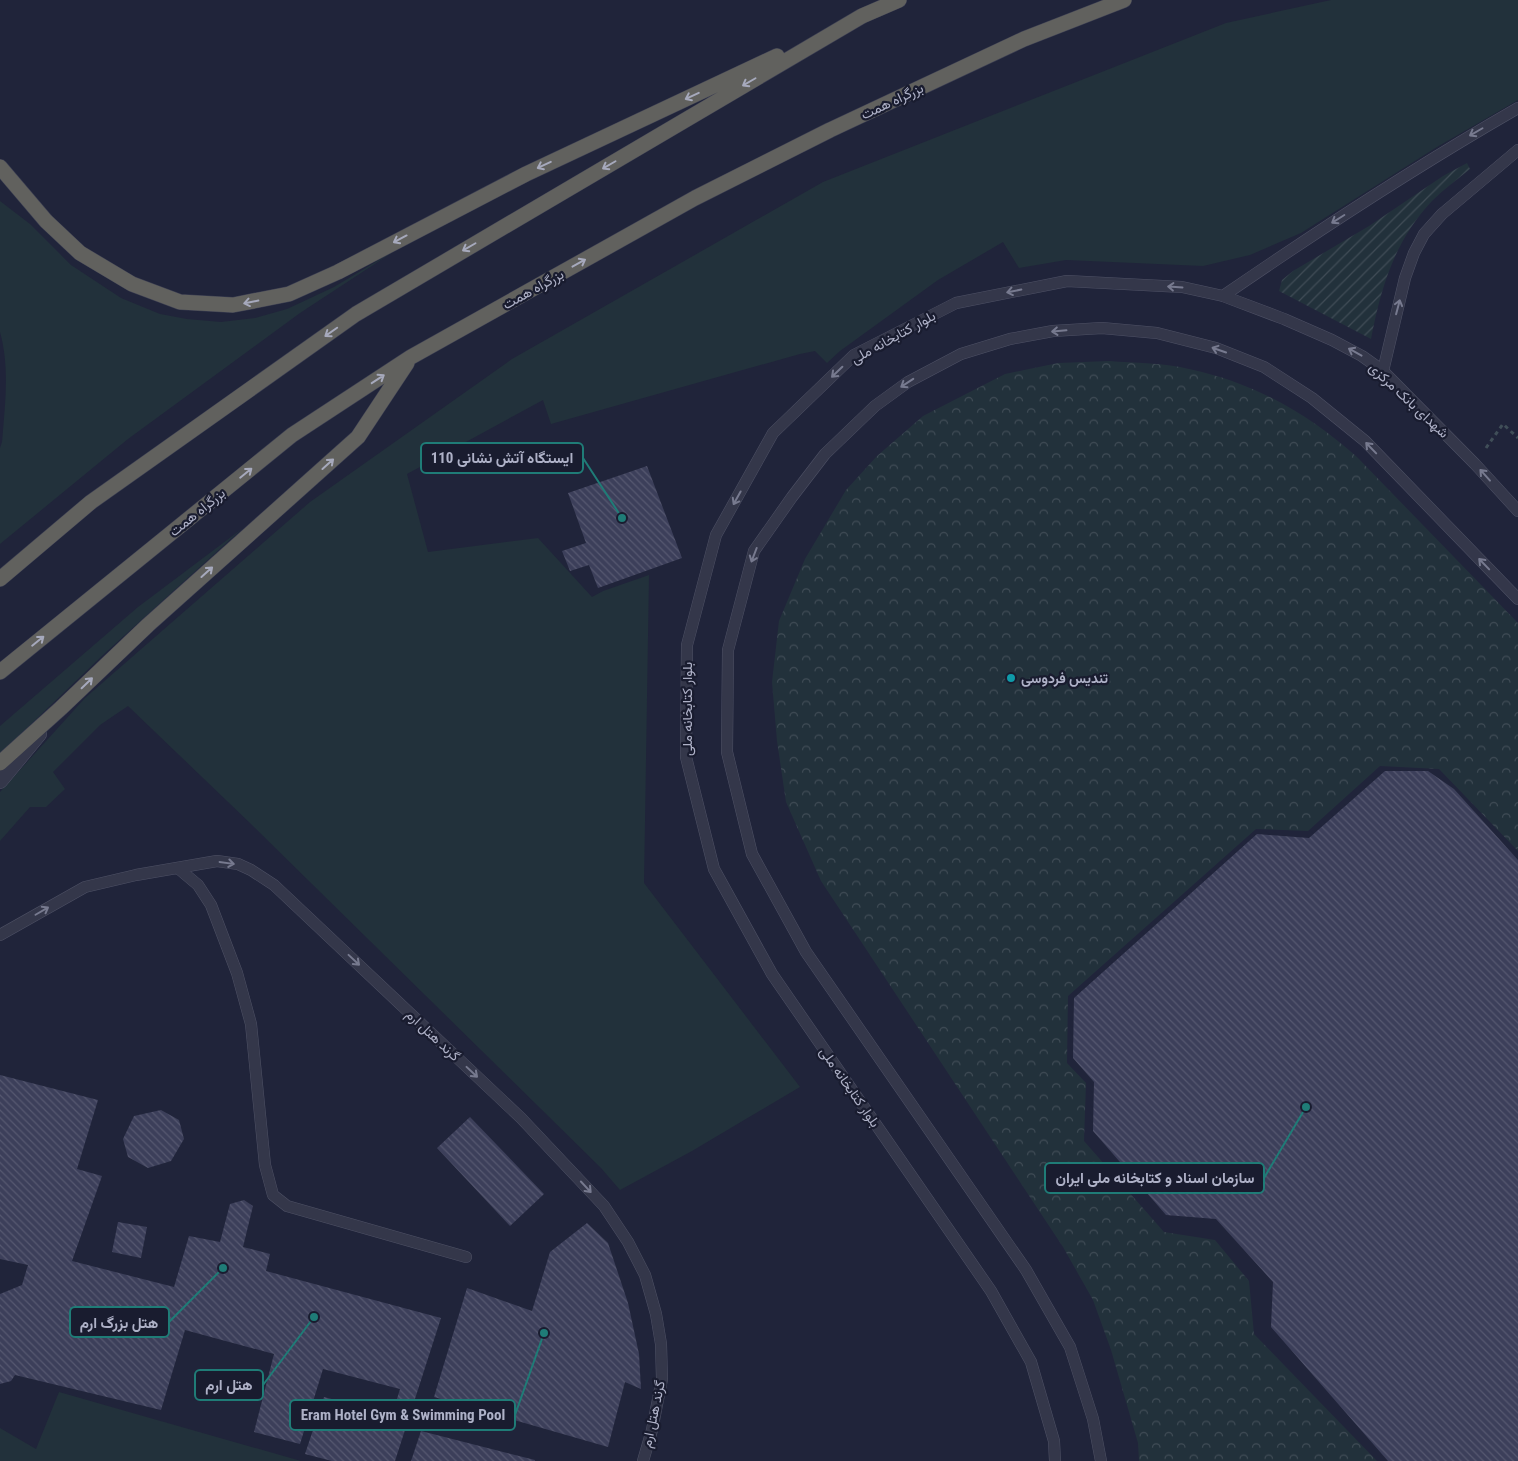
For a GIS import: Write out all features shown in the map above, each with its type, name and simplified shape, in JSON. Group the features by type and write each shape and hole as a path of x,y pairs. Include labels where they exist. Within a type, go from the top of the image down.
{"highway":[{"path":"0,167 46,221 80,253 132,284 180,302 233,305 289,294 338,272 526,174 862,16 900,0"},
{"name":"بزرگراه همت","path":"0,672 292,435 411,357 695,198 830,130 1024,40 1124,0"},
{"path":"0,579 91,502 356,314 862,16"},
{"path":"0,763 148,625 358,438 411,357"}],"street":[{"path":"0,781 61,708"}],"lane":[{"path":"1223,296 1301,242 1518,108"},
{"path":"1383,371 1405,278 1414,253 1424,234 1442,214 1518,150"},
{"name":"بلوار کتابخانه ملی","path":"1055,1461 1054,1441 1032,1362 992,1291 772,974 714,869 686,757 687,645 716,536 773,433 854,355 956,302 1068,281 1182,287 1223,296"},
{"name":"شهدای بانک مرکزی","path":"1223,296 1284,319 1332,340 1362,356 1383,371 1475,464 1518,511"},
{"path":"1101,1461 1094,1419 1070,1346 1026,1270 806,952 752,854 727,752 728,650 754,551 825,454 875,406 908,382 961,354 1010,339 1053,331 1102,328 1157,333 1216,348 1264,367 1312,398 1365,441 1518,599"},
{"name":"گرند هتل ارم","path":"0,935 85,887 136,875 217,861 238,864 274,885 521,1118 604,1206 628,1242 645,1275 656,1314 661,1344 662,1379 652,1430 643,1461"},
{"path":"179,869 198,885 211,905 237,973 251,1024 265,1165 273,1195 287,1206 466,1257"}],"path":[{"path":"1475,464 1503,424 1518,438"}],"green space":[{"path":"1331,0 1518,0 1518,100 1437,147 1301,233 1250,255 1203,266 1066,260 1019,268 1003,242 938,280 840,351 827,363 815,351 800,354 551,424 543,400 407,474 428,552 538,538 592,597 603,591 649,575 644,883 800,1087 692,1151 620,1190 601,1168 251,824 128,706 100,725 53,772 65,789 46,807 30,807 0,841 0,792 85,698 310,502 512,359 823,182 1226,23"},
{"path":"1467,163 1470,169 1432,201 1419,216 1399,248 1385,283 1371,339 1279,291 1282,280 1293,271 1369,226 1443,176"},
{"path":"0,201 30,224 71,265 121,298 160,314 187,319 221,322 255,318 287,309 334,287 399,248 300,313 128,439 0,544 0,448 2,442 6,373 0,332"},
{"path":"1109,361 1150,363 1213,375 1258,391 1299,414 1338,441 1357,457 1518,623 1518,851 1439,769 1380,766 1308,831 1256,829 1068,996 1067,1063 1086,1083 1084,1141 1164,1232 1215,1240 1249,1281 1254,1334 1377,1461 1139,1461 1138,1443 1111,1350 1093,1300 1063,1247 821,881 786,802 777,741 772,682 779,621 805,559 846,490 877,456 923,416 1005,374 1058,363"},
{"path":"243,528 104,654 0,754 0,726 138,607"},
{"path":"59,1392 301,1461 0,1461 0,1428 36,1449"}],"building":[{"path":"647,466 682,558 598,588 589,565 570,571 562,551 586,543 568,493"},
{"path":"1385,771 1428,771 1454,789 1518,860 1518,1461 1388,1461 1271,1327 1273,1282 1216,1219 1166,1215 1093,1131 1094,1082 1073,1058 1074,998 1257,834 1309,838"},
{"path":"0,1075 98,1100 77,1169 102,1176 72,1261 174,1287 189,1236 220,1242 230,1204 244,1200 253,1206 243,1247 270,1254 266,1271 441,1318 395,1461 332,1461 305,1454 324,1397 392,1415 400,1389 323,1369 300,1444 254,1432 274,1354 185,1330 161,1410 15,1375 11,1381 0,1384 0,1294 22,1285 28,1265 0,1259"},
{"path":"161,1110 179,1120 184,1139 171,1161 148,1168 128,1157 123,1139 134,1116"},
{"path":"470,1117 544,1194 510,1226 437,1148"},
{"path":"118,1222 147,1227 141,1258 112,1252"},
{"path":"587,1223 608,1243 628,1303 639,1354 641,1389 625,1382 608,1447 434,1397 467,1288 532,1311 550,1252"},
{"path":"421,1431 535,1460 535,1461 411,1461"}],"place":[{"name":"ایستگاه آتش نشانی 110","path":"622,518"},
{"name":"تندیس فردوسی","path":"1011,678"},
{"name":"سازمان اسناد و کتابخانه ملی ایران","path":"1306,1107"},
{"name":"هتل بزرگ ارم","path":"223,1268"},
{"name":"هتل ارم","path":"314,1317"},
{"name":"Eram Hotel Gym & Swimming Pool","path":"544,1333"}]}
